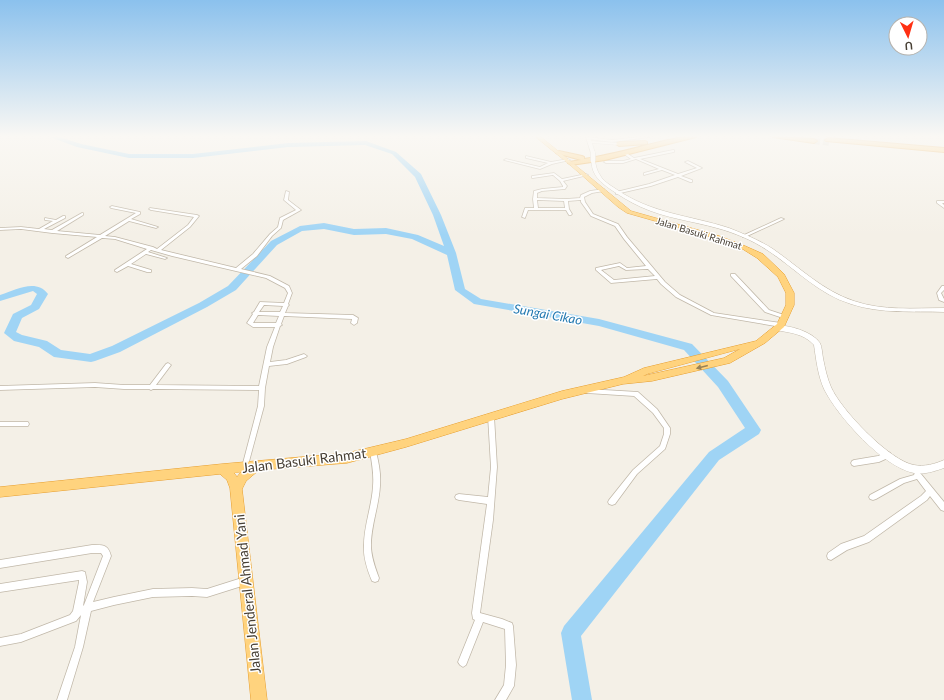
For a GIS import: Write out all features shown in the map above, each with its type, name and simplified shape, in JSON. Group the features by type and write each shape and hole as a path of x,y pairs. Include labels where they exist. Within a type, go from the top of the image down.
{"highway":[{"name":"Jalan Basuki Rahmat","path":"0,492 250,466 347,458 374,452 546,400 623,381 652,378 678,373 727,361 762,341 781,323 790,305 790,293 781,276 760,256 731,242 629,212 579,170"},
{"name":"Jalan Basuki Rahmat","path":"623,381 644,371 762,341"},
{"path":"236,488 250,466"},
{"name":"Jalan Jenderal Ahmad Yani","path":"222,469 231,477 236,488 259,700"}],"street":[{"path":"594,170 617,193 633,203 651,210 712,225 744,236 774,252 826,292 843,300 863,306 887,310 944,310"},
{"path":"645,174 661,170"},
{"path":"665,170 691,180"},
{"path":"617,193 650,185 695,170"},
{"path":"533,178 537,176 554,174 566,187 537,191 534,194 536,209"},
{"path":"561,180 586,175"},
{"path":"554,199 556,189"},
{"path":"582,199 582,196 585,194 603,190"},
{"path":"239,270 282,225 279,221 299,210 286,200 287,192"},
{"path":"535,199 582,199"},
{"path":"582,199 595,217 617,225 625,238 658,277 678,296 707,312 727,318 752,319 781,323"},
{"path":"566,200 570,214"},
{"path":"944,202 938,202 944,207"},
{"path":"68,257 137,215 139,212 112,207"},
{"path":"152,209 197,216 189,226 158,251"},
{"path":"524,217 526,209 568,209"},
{"path":"52,232 82,214"},
{"path":"39,230 64,217"},
{"path":"46,219 57,221"},
{"path":"129,220 156,227"},
{"path":"744,236 782,220"},
{"path":"0,229 21,228 101,236 158,251 259,274 275,280 287,287 290,293 287,305 270,347 266,364 261,406 250,466"},
{"path":"117,271 151,248"},
{"path":"145,252 165,258"},
{"path":"127,264 149,271"},
{"path":"650,267 626,269 620,264 598,269 613,282 658,277"},
{"path":"733,276 767,311 781,323 814,340 817,344 826,381 832,396 868,439 878,448 906,466 914,469 927,469 944,464"},
{"path":"943,290 939,293 939,296 944,301"},
{"path":"279,325 250,324 262,303 287,305"},
{"path":"255,313 353,317 355,318 354,323"},
{"path":"266,364 287,362 304,356"},
{"path":"151,388 168,365"},
{"path":"0,393 2,388 95,385 151,388 262,388"},
{"path":"585,391 636,394 655,411 667,428 667,434 663,447 636,472 612,502"},
{"path":"491,416 494,454 491,501 476,616 509,626 511,665 509,686 500,700"},
{"path":"0,424 26,424"},
{"path":"374,452 377,467 376,490 367,539 370,568 375,578"},
{"path":"854,464 879,459 888,455"},
{"path":"914,469 944,508"},
{"path":"873,497 902,481 919,476"},
{"path":"831,556 844,547 866,539 924,498 930,491"},
{"path":"459,497 491,501"},
{"path":"0,564 92,549 103,549 106,552 107,556 88,608 62,700"},
{"path":"0,588 82,575 83,582 77,613"},
{"path":"0,642 21,638 43,630 73,618 77,613 88,608 138,595 153,593 208,593 245,581"},
{"path":"463,662 481,618"}],"waterway":[{"name":"Sungai Cikao","path":"411,170 418,176 437,215 451,253"},
{"path":"0,298 33,288 38,289 43,294 35,307 17,316 10,333 18,338 43,344 58,354 91,358 116,349 203,305 232,288 274,243 300,229 324,226 354,232 386,231 415,237 451,253"},
{"name":"Sungai Cikao","path":"451,253 460,290 478,302 599,323 688,347 723,384 754,430 714,456 571,633 582,700"}]}
